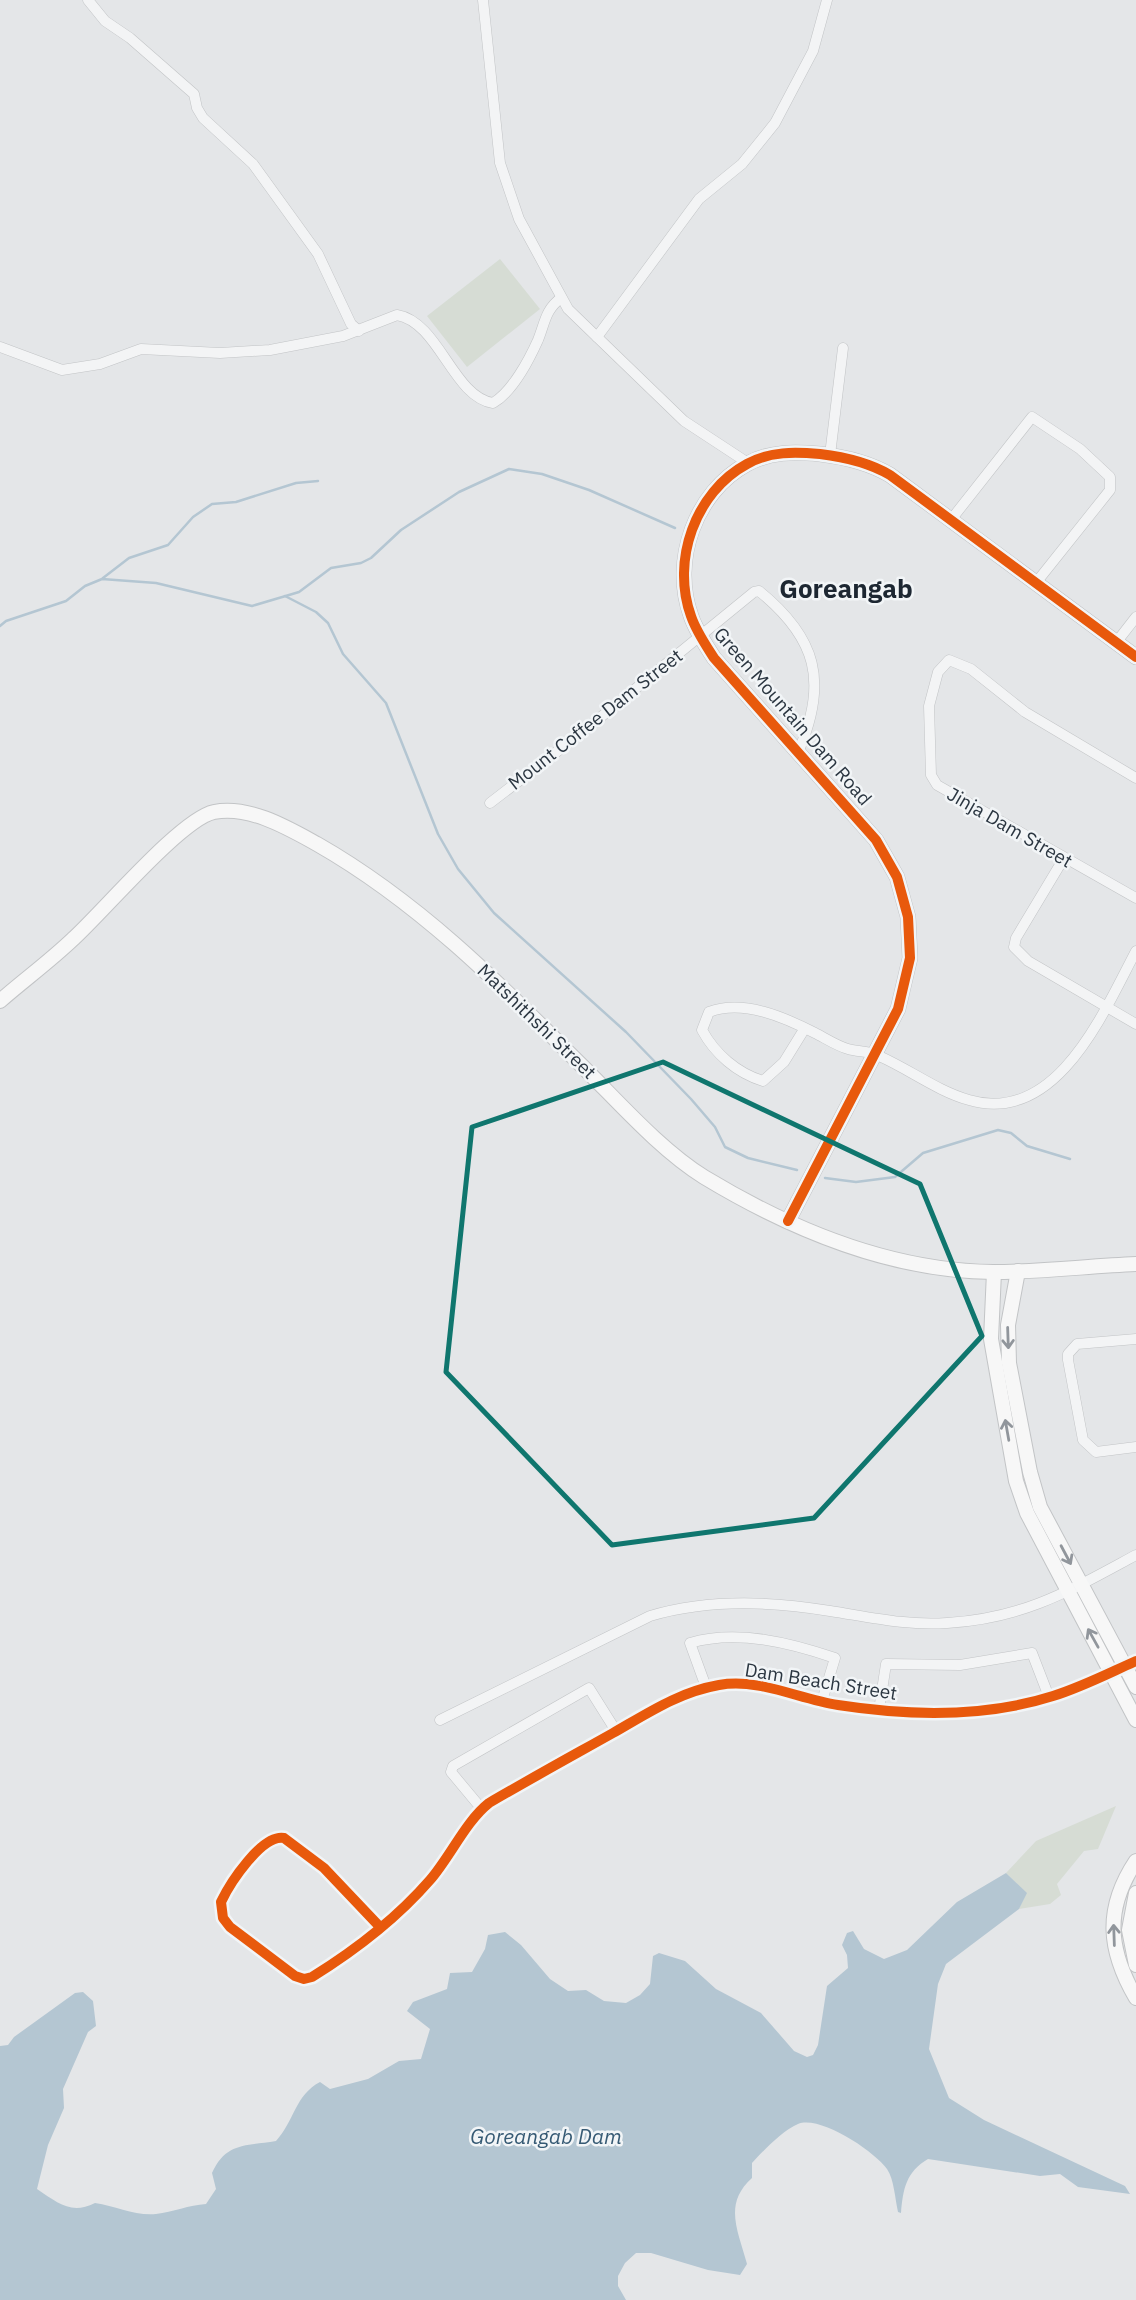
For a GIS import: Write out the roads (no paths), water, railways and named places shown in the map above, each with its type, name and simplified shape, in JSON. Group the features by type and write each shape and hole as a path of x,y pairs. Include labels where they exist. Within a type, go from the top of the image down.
{"street":[{"path":"88,0 105,21 131,38 194,94 197,108 203,118 253,164 318,254 351,324 359,331"},
{"path":"483,0 500,163 506,188 561,298 597,337 684,421 748,463"},
{"path":"597,337 699,199 742,164 775,123 813,51 827,0"},
{"path":"0,347 62,370 100,364 141,349 243,353 359,331 397,315 405,317 426,335 474,394 494,403 524,365 539,339 550,306 561,298"},
{"path":"830,455 843,348"},
{"path":"950,521 1032,417 1080,449 1110,477 1110,490 1035,584"},
{"name":"Green Mountain Dam Road","path":"788,1221 898,1009 910,958 905,901 889,858 799,750 714,658 700,636 690,615 684,587 690,535 698,513 711,494 748,463 791,452 830,455 874,466 1136,657"},
{"name":"Mount Coffee Dam Street","path":"489,803 754,592 759,591 807,645 813,659 810,724 799,750"},
{"path":"1115,644 1136,617"},
{"name":"Jinja Dam Street","path":"1136,778 1025,712 971,669 949,660 938,672 929,706 930,775 949,793 1136,898"},
{"name":"Matshithshi Street","path":"0,1001 74,939 186,827 215,812 246,813 299,834 402,898 470,956 635,1118 686,1163 735,1195 830,1239 893,1259 933,1267 994,1272 1136,1264"},
{"path":"1064,858 1016,939 1014,947 1018,954 1028,961 1136,1024"},
{"path":"805,1028 785,1062 763,1081 747,1076 731,1065 708,1042 702,1030 709,1012 721,1007 744,1008 805,1028 846,1049 877,1054 970,1101 991,1104 1011,1101 1045,1086 1065,1072 1106,1007 1136,951"},
{"path":"1018,1270 1008,1325 1009,1363 1030,1472 1040,1507 1136,1687"},
{"path":"994,1272 991,1339 1016,1481 1027,1513 1069,1592 1124,1666 1136,1720"},
{"path":"1136,1339 1077,1344 1068,1354 1083,1440 1096,1452 1136,1447"},
{"path":"440,1720 650,1616 684,1606 724,1603 830,1611 901,1623 944,1624 1024,1611 1082,1586 1136,1555"},
{"path":"706,1688 690,1643 704,1639 759,1639 803,1647 835,1658 822,1701"},
{"path":"879,1710 886,1664 960,1665 1032,1653 1049,1697"},
{"name":"Dam Beach Street","path":"481,1808 684,1693 706,1688 744,1684 781,1689 822,1701 879,1710 932,1714 978,1711 1049,1697 1124,1666"},
{"path":"380,1927 324,1868 284,1838 278,1837 262,1845 221,1902 223,1918 230,1927 284,1968 304,1979 324,1970 380,1927 429,1882 481,1808 451,1772 453,1766 589,1688 616,1731"},
{"path":"1136,1861 1120,1889 1112,1930 1121,1973 1136,1998"},
{"path":"1136,1893 1129,1930 1136,1965"}],"water":[{"name":"Goreangab Dam","path":"1006,1873 1027,1893 1019,1909 946,1964 938,1984 929,2049 949,2098 984,2120 1125,2186 1130,2194 1078,2187 1060,2174 1040,2176 928,2159 910,2175 901,2213 898,2212 887,2169 871,2153 846,2136 808,2123 798,2124 786,2131 752,2163 752,2178 743,2188 735,2208 737,2229 747,2264 740,2275 708,2270 651,2253 636,2253 625,2263 618,2276 618,2286 626,2300 0,2300 0,2046 8,2045 14,2037 75,1993 83,1992 93,2001 96,2026 88,2032 63,2089 64,2108 48,2145 37,2189 58,2203 72,2208 95,2203 133,2212 156,2214 206,2204 216,2189 212,2173 224,2156 238,2147 276,2141 305,2094 320,2082 330,2089 368,2079 399,2061 421,2059 430,2029 407,2011 413,2002 447,1989 450,1973 472,1972 485,1949 488,1935 505,1932 521,1945 550,1979 568,1991 586,1990 604,2001 626,2003 640,1995 650,1984 653,1956 659,1953 685,1961 716,1989 761,2013 794,2051 807,2057 813,2055 818,2045 827,1986 848,1968 847,1955 842,1945 847,1933 853,1931 864,1949 884,1959 907,1950 957,1902"}],"waterway":[{"path":"0,626 6,621 66,601 85,586 102,579 156,583 252,606 299,592 331,568 361,563 371,558 401,530 459,492 509,469 542,474 589,490 675,528"},
{"path":"103,578 129,558 168,545 193,517 212,504 236,502 296,483 318,481"},
{"path":"285,596 316,612 328,623 343,654 386,703 438,834 458,869 494,913 626,1032 691,1099 715,1127 725,1147 748,1158 797,1170"},
{"path":"825,1178 856,1182 895,1177 923,1153 998,1130 1011,1133 1027,1146 1070,1159"}],"district":[{"name":"Goreangab","path":"846,588"}]}
